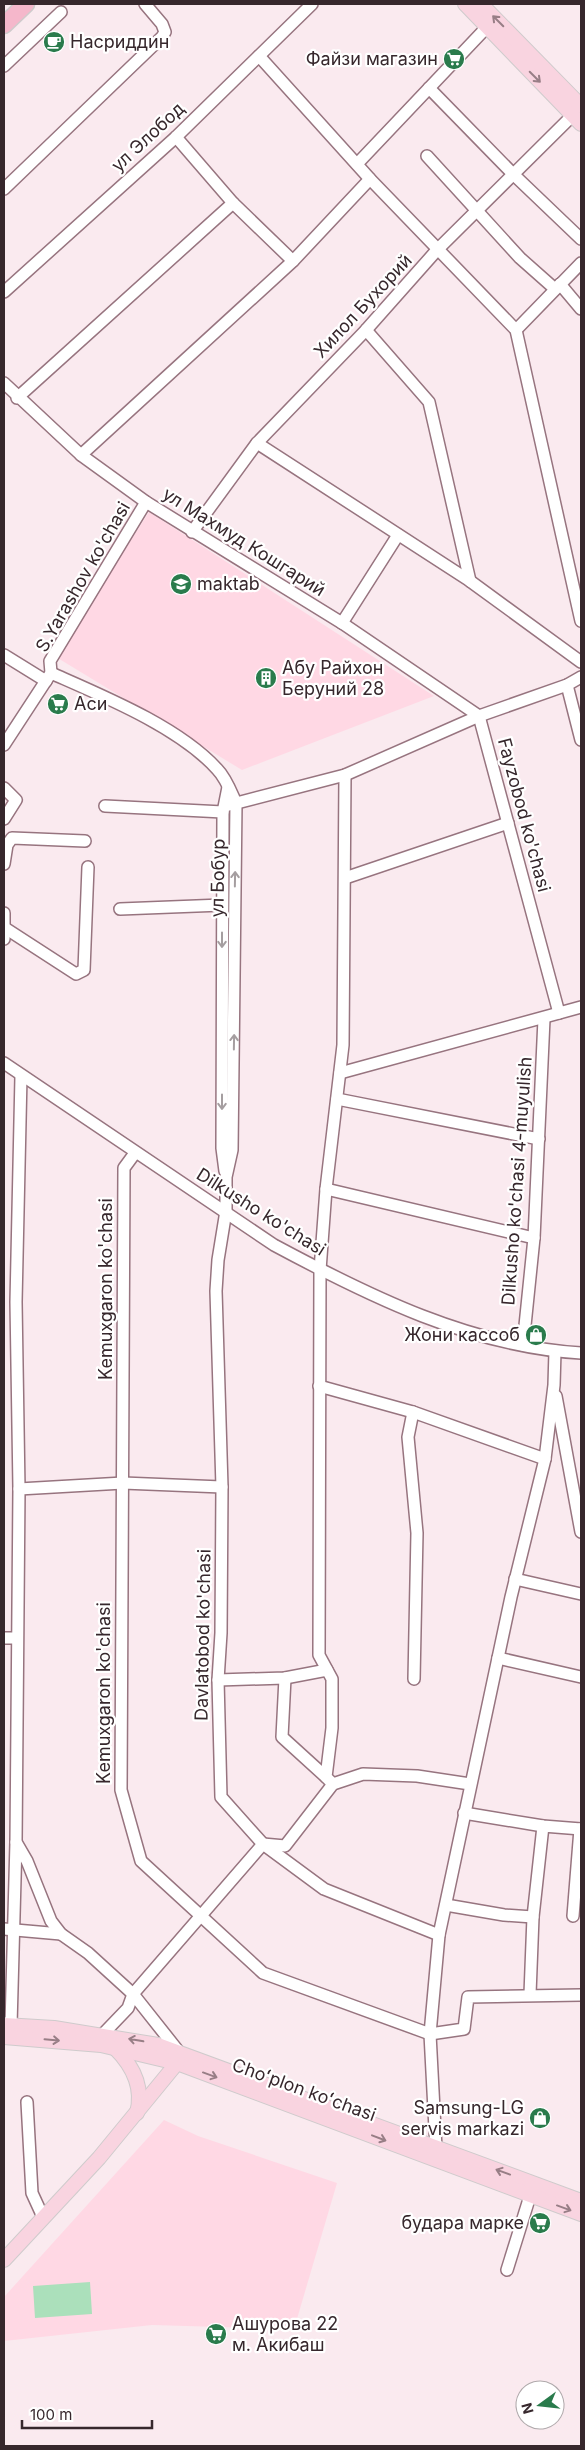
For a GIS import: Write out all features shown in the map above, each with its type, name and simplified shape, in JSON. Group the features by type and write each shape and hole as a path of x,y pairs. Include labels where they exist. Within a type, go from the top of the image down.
{"highway":[{"path":"4,25 26,4"}],"main road":[{"path":"465,4 487,27 525,58"},
{"path":"481,4 525,58 579,115"},
{"name":"Choʻplon koʻchasi","path":"6,2029 54,2028 153,2043 178,2057 530,2196 581,2214"},
{"name":"Choʻplon koʻchasi","path":"6,2029 53,2040 178,2057 581,2201"},
{"path":"114,2048 127,2060 136,2076 140,2102 137,2113"},
{"path":"4,2260 137,2113 178,2057"}],"street":[{"path":"4,189 166,32 162,24 145,4"},
{"name":"ул Элобод","path":"4,292 176,137 312,4"},
{"path":"4,66 61,12"},
{"path":"357,164 487,27"},
{"path":"259,56 370,180 516,330 581,621"},
{"path":"429,88 513,174 581,239"},
{"name":"Хилол Бухорий","path":"192,532 257,443 366,330 437,250 513,174 579,115"},
{"path":"176,137 233,204 293,261"},
{"path":"427,156 520,258 558,287 581,309"},
{"path":"81,455 293,261 370,180"},
{"path":"17,398 233,204"},
{"path":"516,330 581,263"},
{"path":"366,330 429,402 470,581"},
{"name":"ул Махмуд Кошгарий","path":"5,388 81,455 146,502 342,623 479,716"},
{"path":"257,443 470,581 581,662"},
{"name":"S.Yarashov ko'chasi","path":"4,745 49,677 50,661 146,502"},
{"path":"342,623 398,535"},
{"path":"4,655 49,677 98,694 154,722 200,754 218,770 236,803"},
{"path":"105,806 224,809 236,803 345,775 479,716 567,685 581,677"},
{"path":"567,685 581,740"},
{"name":"Fayzobod ko'chasi","path":"479,716 559,1013"},
{"path":"103,2034 128,2008 133,1994 263,1844 285,1846 330,1780 332,1679 319,1655 320,1270 326,1189 343,1045 345,775"},
{"path":"226,1177 222,1148 222,905 224,809 228,787"},
{"path":"4,788 16,800 4,819"},
{"name":"ул Бобур","path":"226,1211 226,1177 232,1150 236,803"},
{"path":"344,878 508,823"},
{"path":"4,864 8,835 85,841"},
{"path":"4,913 5,933 76,974 84,970 88,867"},
{"path":"120,909 222,905"},
{"path":"340,1073 544,1019 581,1007"},
{"name":"Dilkusho ko'chasi 4-muyulish","path":"523,1345 534,1238 544,1019"},
{"name":"Dilkusho ko'chasi","path":"4,1064 135,1153 226,1211 274,1245 320,1270 426,1318 523,1345 555,1351 581,1353"},
{"path":"6,2029 8,1930 16,1842 19,1489 16,1302 21,1076"},
{"path":"338,1099 539,1139"},
{"name":"Kemuxgaron ko'chasi","path":"135,1153 124,1168 121,1790 141,1861 263,1973 430,2034 464,2029 468,1997 530,1994 581,1995"},
{"path":"326,1189 534,1238"},
{"name":"Davlatobod ko'chasi","path":"226,1211 218,1260 216,1291 222,1487 221,1633 218,1680 221,1797 263,1844 324,1889 440,1936"},
{"path":"4,1302 16,1302"},
{"path":"436,2148 430,2034 440,1936 470,1784 515,1579 545,1459 554,1385 555,1351"},
{"path":"554,1385 581,1532"},
{"path":"319,1386 413,1412 545,1459"},
{"path":"413,1412 408,1437 417,1533 414,1679"},
{"path":"19,1489 123,1483 222,1487"},
{"path":"515,1579 581,1594"},
{"path":"4,1638 17,1638"},
{"path":"498,1658 581,1677"},
{"path":"218,1680 285,1678 327,1670"},
{"path":"285,1678 282,1737 330,1780"},
{"path":"330,1780 363,1774 417,1776 470,1784"},
{"path":"464,1813 543,1826 581,1829 573,1916"},
{"path":"530,1994 533,1917 543,1826"},
{"path":"16,1842 27,1861 52,1921 61,1934 88,1953 133,1994 178,2057"},
{"path":"446,1904 504,1915 533,1917"},
{"path":"8,1930 61,1934"},
{"path":"27,2102 32,2193 43,2217"},
{"path":"507,2270 530,2196"}],"shaded area":[{"name":"maktab","path":"149,512 434,696 242,770 56,657"},
{"path":"164,2120 198,2136 337,2183 294,2329 152,2325 4,2341 4,2297"}],"green space":[{"path":"90,2282 92,2314 35,2318 33,2286"}],"place":[{"name":"Насриддин","path":"54,42"},
{"name":"Файзи магазин","path":"454,59"},
{"name":"maktab","path":"181,584"},
{"name":"Абу Райхон Беруний 28","path":"266,678"},
{"name":"Аси","path":"58,704"},
{"name":"Жони кассоб","path":"536,1335"},
{"name":"Samsung-LG servis markazi","path":"540,2118"},
{"name":"будара марке","path":"540,2223"},
{"name":"Ашурова 22 м. Акибаш","path":"216,2334"}]}
